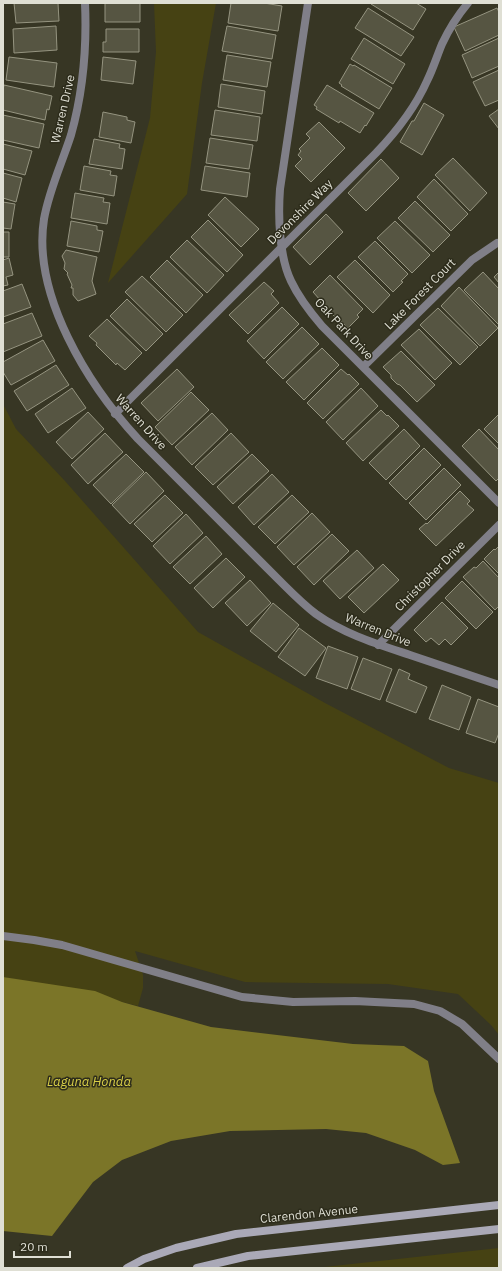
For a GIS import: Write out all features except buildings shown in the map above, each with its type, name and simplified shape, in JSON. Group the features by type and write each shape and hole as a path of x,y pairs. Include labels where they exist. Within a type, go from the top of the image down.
{"main road":[{"name":"Clarendon Avenue","path":"123,1268 176,1248 236,1234 499,1205"},
{"path":"198,1268 248,1256 499,1229"}],"street":[{"name":"Warren Drive","path":"85,3 86,40 82,88 71,135 48,204 42,232 42,248 47,279 60,321 89,377 115,414 138,439 300,601 316,614 335,626 378,645 499,685"},
{"name":"Oak Park Drive","path":"308,3 280,189 279,215 282,247 290,280 305,305 322,326 499,503"},
{"name":"Devonshire Way","path":"115,414 381,148 405,119 427,81 448,33 468,3"},
{"name":"Lake Forest Court","path":"363,367 472,260 497,243"},
{"name":"Christopher Drive","path":"378,645 499,525"},
{"path":"3,936 62,945 242,997 293,1002 355,1001 414,1004 440,1011 462,1024 499,1059"}],"shaded area":[{"path":"154,3 216,3 202,83 187,194 108,283 150,118 156,52"},
{"path":"3,404 16,429 65,481 198,632 325,703 449,768 499,783 499,1035 491,1025 458,994 388,984 245,982 135,951 143,975 143,988 138,1006 3,977"},
{"path":"499,1248 499,1268 315,1268"}],"water":[{"name":"Laguna Honda","path":"3,977 95,991 122,1002 211,1027 353,1044 404,1046 428,1061 434,1091 460,1163 443,1165 415,1150 366,1133 326,1129 230,1131 171,1141 122,1160 93,1182 52,1236 3,1231"}]}
